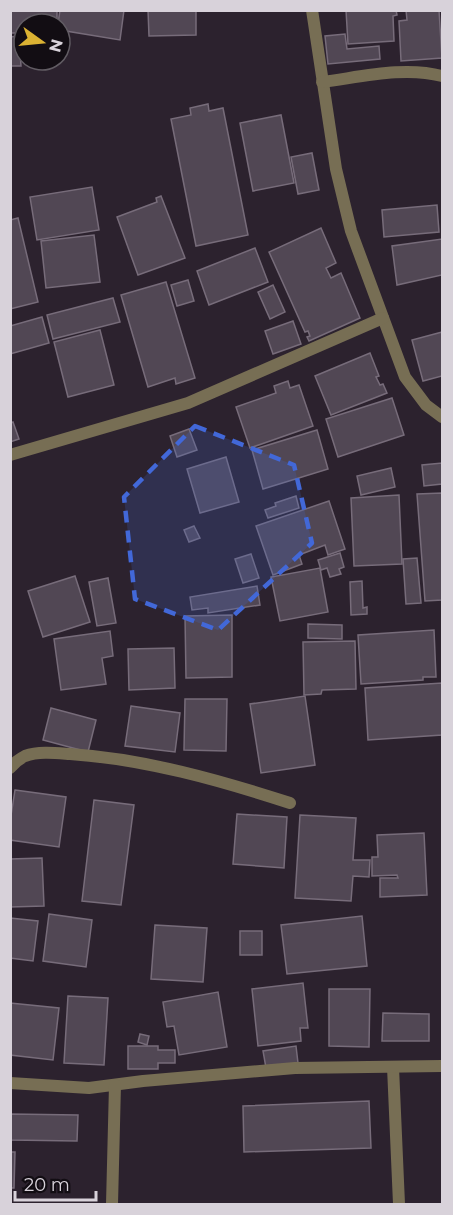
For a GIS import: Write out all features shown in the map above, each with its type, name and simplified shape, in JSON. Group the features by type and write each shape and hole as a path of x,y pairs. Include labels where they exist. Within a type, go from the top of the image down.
{"street":[{"path":"312,10 336,169 351,231 405,377 426,405 442,417"},
{"path":"322,82 397,73 428,72 442,76"},
{"path":"10,455 188,403 383,318"},
{"path":"10,768 25,756 84,755 134,762 228,783 290,802"},
{"path":"10,1083 89,1088 295,1068 442,1066"},
{"path":"393,1067 399,1204"},
{"path":"112,1204 115,1085"}],"highlighted area":[{"path":"195,426 294,465 312,543 218,630 135,599 124,497"}],"building":[{"path":"10,10 57,10 57,12 12,12 12,33 10,33"},
{"path":"60,10 124,10 120,40 72,32 72,12 60,12"},
{"path":"148,10 196,10 196,35 149,36"},
{"path":"346,10 396,10 397,15 393,16 394,41 348,44"},
{"path":"406,10 439,10 442,58 401,61 399,21 407,20"},
{"path":"345,34 347,49 379,46 380,59 328,64 325,36"},
{"path":"10,37 12,37 12,66 10,66"},
{"path":"208,104 209,111 223,108 248,235 196,246 171,119 191,115 190,108"},
{"path":"281,115 294,183 253,191 240,123"},
{"path":"312,153 319,190 298,194 291,157"},
{"path":"92,187 99,230 37,240 30,197"},
{"path":"161,196 185,258 138,275 117,217 157,202 156,198"},
{"path":"437,205 439,232 384,237 382,210"},
{"path":"18,218 38,302 10,309 10,220"},
{"path":"321,228 336,263 326,268 331,278 341,273 360,318 309,341 308,331 305,332 269,252"},
{"path":"94,235 100,282 46,288 41,241"},
{"path":"442,239 442,275 397,285 392,246"},
{"path":"255,248 268,282 209,305 197,271"},
{"path":"188,280 194,301 177,306 171,285"},
{"path":"166,282 195,378 176,384 175,378 148,387 121,295"},
{"path":"273,285 285,312 270,319 258,292"},
{"path":"113,298 120,322 53,339 47,315"},
{"path":"42,317 49,343 10,354 10,326"},
{"path":"293,321 301,344 273,354 265,331"},
{"path":"100,330 114,385 68,397 54,342"},
{"path":"442,332 442,376 423,381 412,340"},
{"path":"370,353 379,376 376,377 380,385 383,384 387,393 331,415 315,376"},
{"path":"288,381 290,388 299,385 313,426 250,448 236,407 276,393 274,386"},
{"path":"392,398 404,435 338,457 326,419"},
{"path":"13,422 19,439 10,442 10,423"},
{"path":"189,429 197,450 177,457 170,436"},
{"path":"317,430 328,469 263,489 252,450"},
{"path":"226,457 239,502 200,513 187,469"},
{"path":"442,463 442,484 424,486 422,465"},
{"path":"391,468 395,487 361,495 357,476"},
{"path":"442,493 442,600 425,601 417,494"},
{"path":"399,495 402,564 354,566 351,498"},
{"path":"296,496 299,508 268,518 265,510 276,506 275,503"},
{"path":"329,501 345,549 328,555 325,545 299,555 302,564 273,575 256,526"},
{"path":"194,526 200,538 189,542 184,530"},
{"path":"340,553 344,567 339,569 341,574 330,577 327,568 321,570 318,560"},
{"path":"251,554 259,578 243,583 235,559"},
{"path":"417,558 421,603 406,604 403,559"},
{"path":"320,568 328,612 280,621 271,577"},
{"path":"75,576 90,622 43,637 28,591"},
{"path":"108,578 116,623 97,626 89,582"},
{"path":"362,581 363,608 367,607 367,614 351,615 350,582"},
{"path":"257,586 260,605 208,613 208,608 192,610 190,597"},
{"path":"232,615 232,677 186,678 185,616"},
{"path":"308,624 342,625 342,639 308,638"},
{"path":"434,630 436,677 361,684 358,635"},
{"path":"110,631 113,656 102,658 106,684 61,690 54,639"},
{"path":"355,641 356,689 322,690 321,694 304,695 303,642"},
{"path":"174,648 175,688 129,690 128,649"},
{"path":"442,683 442,735 368,740 365,688"},
{"path":"305,696 315,765 261,773 250,704"},
{"path":"185,699 227,699 226,751 184,750"},
{"path":"131,706 180,713 175,752 125,746"},
{"path":"51,708 96,720 88,752 43,740"},
{"path":"15,790 66,797 59,847 10,840"},
{"path":"94,800 134,805 121,905 82,901"},
{"path":"237,814 287,817 284,868 233,864"},
{"path":"300,815 356,818 353,860 370,860 369,877 353,876 351,901 295,898"},
{"path":"424,833 427,895 380,897 380,878 398,878 397,875 372,876 372,857 378,857 377,835"},
{"path":"42,858 44,906 10,907 10,859"},
{"path":"49,914 92,920 86,967 43,961"},
{"path":"362,916 367,966 287,974 281,925"},
{"path":"10,918 38,921 33,961 10,958"},
{"path":"155,925 207,928 203,982 151,979"},
{"path":"240,931 262,931 262,955 240,955"},
{"path":"303,983 308,1028 300,1028 301,1041 258,1046 252,989"},
{"path":"329,989 370,989 369,1047 329,1046"},
{"path":"218,992 227,1047 179,1055 174,1026 167,1027 163,1002"},
{"path":"68,996 108,998 104,1065 64,1063"},
{"path":"10,1003 59,1008 53,1060 10,1055"},
{"path":"383,1013 429,1014 429,1041 382,1041"},
{"path":"140,1034 149,1036 147,1045 138,1042"},
{"path":"128,1046 158,1046 158,1050 175,1050 175,1063 158,1063 158,1069 128,1069"},
{"path":"296,1046 298,1063 266,1068 263,1051"},
{"path":"369,1101 371,1148 244,1152 243,1106"},
{"path":"10,1114 78,1115 77,1141 10,1140"},
{"path":"10,1152 15,1152 14,1188 10,1188"}]}
